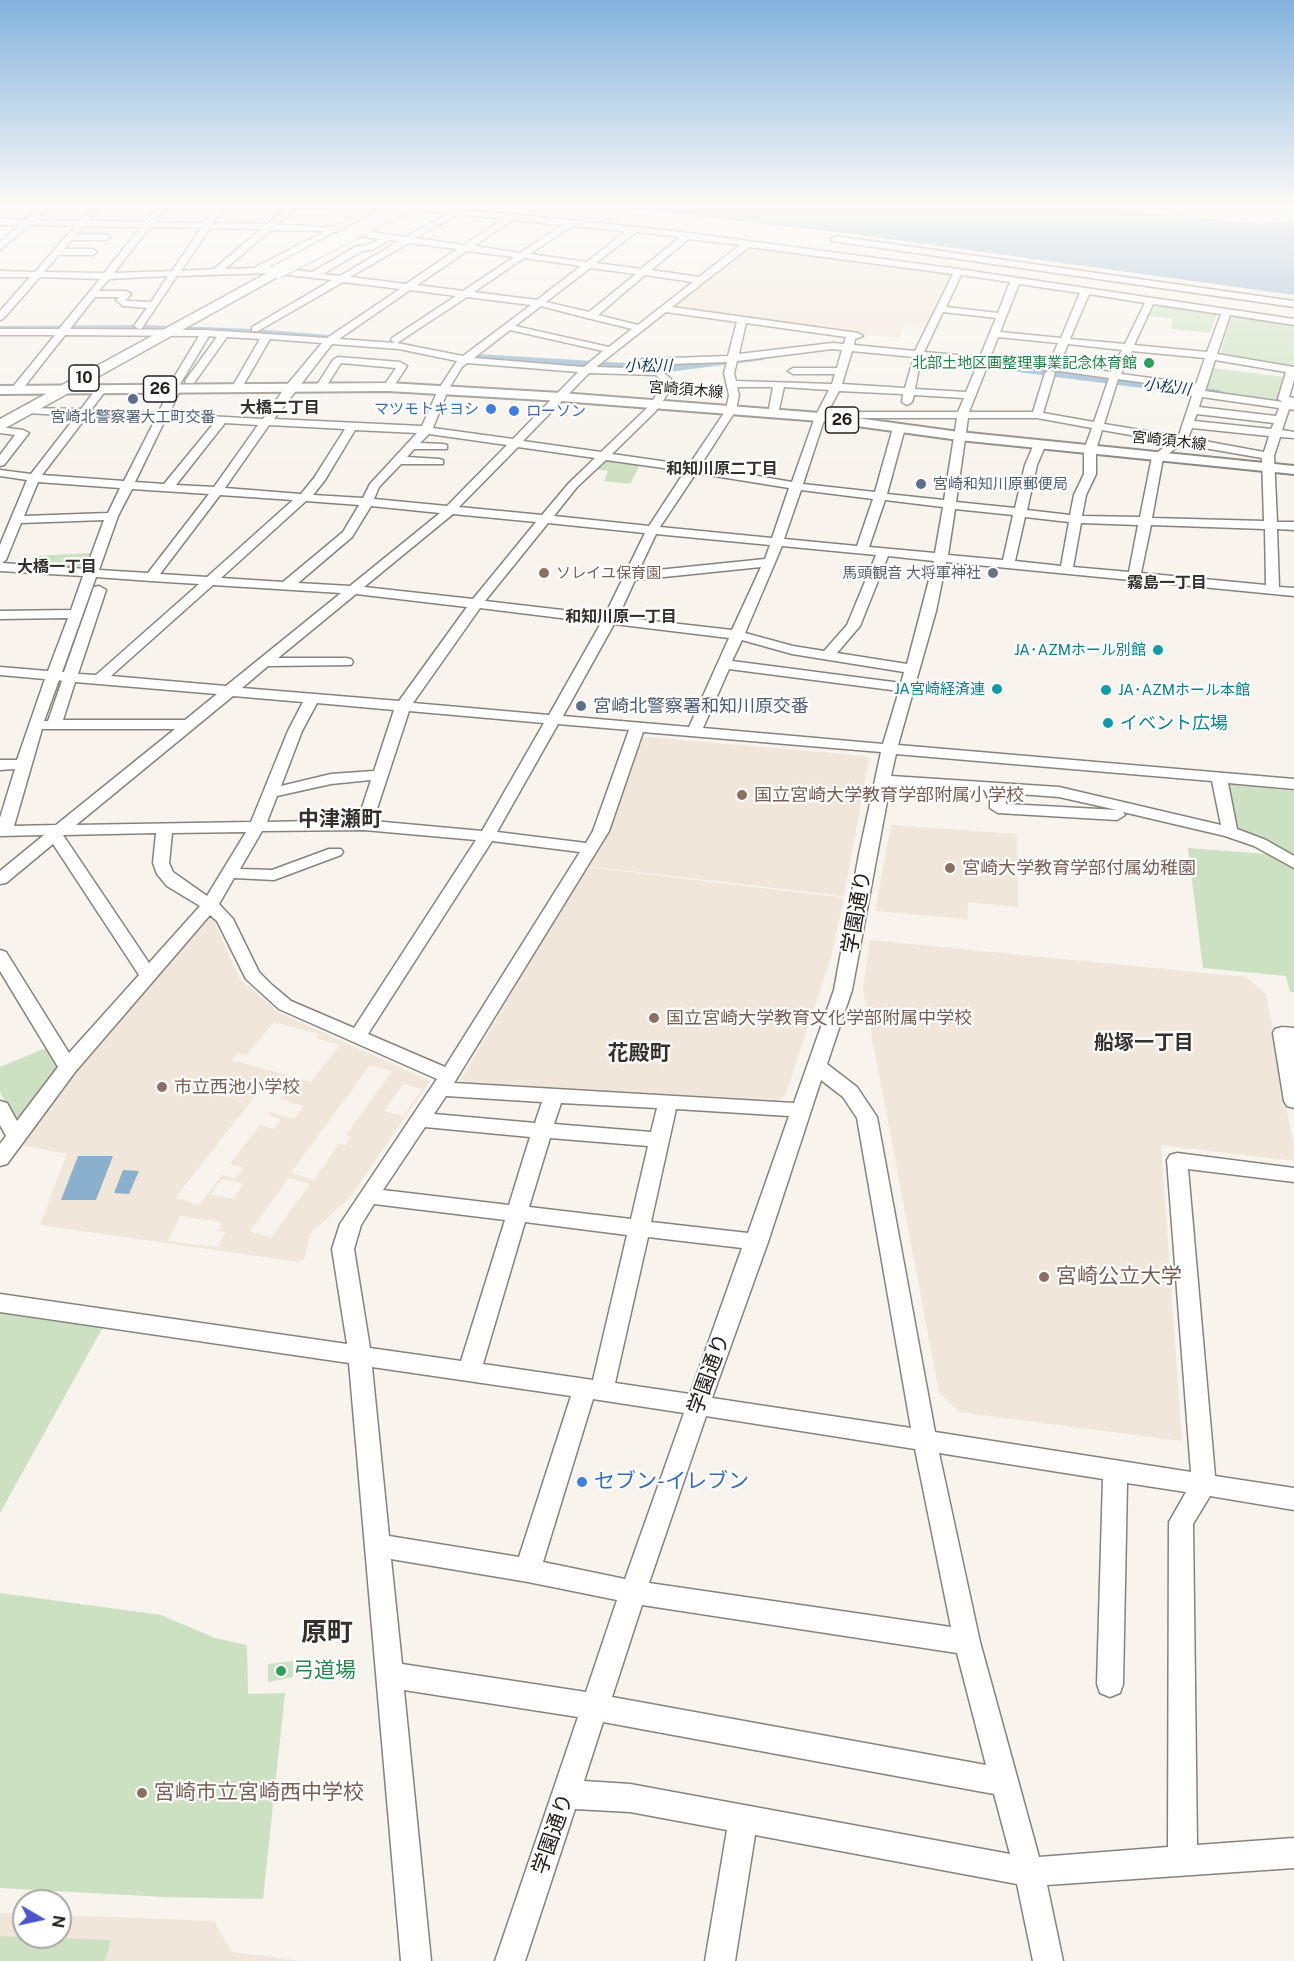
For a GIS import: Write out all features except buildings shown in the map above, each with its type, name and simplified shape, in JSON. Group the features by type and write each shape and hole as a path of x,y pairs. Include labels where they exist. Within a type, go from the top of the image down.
{"highway":[{"name":"10","path":"0,418 58,390 232,296"},
{"name":"10","path":"0,426 58,390"}],"main road":[{"name":"宮崎須木線","path":"0,390 388,387 561,397 846,420 902,421 959,436 1158,457 1268,462 1294,470"}],"street":[{"path":"16,390 92,296"},
{"path":"125,296 121,300 126,304 153,305"},
{"path":"139,326 159,296"},
{"path":"255,329 312,296"},
{"path":"151,577 218,490 290,388 332,339 396,296"},
{"path":"396,340 463,296"},
{"path":"478,296 540,303 640,328"},
{"path":"286,586 348,534 374,486 426,430 443,390 458,365 550,296"},
{"path":"590,316 615,296"},
{"path":"0,879 449,511 590,366 681,296"},
{"path":"861,551 902,421 909,392 907,379 946,296"},
{"name":"学園通り","path":"510,1961 568,1794 633,1592 757,1242 843,990 867,854 890,747 929,611 941,558 963,414 983,364 983,348 995,334 1009,296"},
{"path":"1037,415 1051,370 1083,296"},
{"path":"1110,296 1294,322"},
{"path":"1234,296 1294,304"},
{"path":"0,297 17,297"},
{"path":"0,317 17,297"},
{"path":"1066,571 1080,495 1090,474 1090,450 1114,379 1150,301"},
{"path":"970,304 1003,312"},
{"path":"664,309 866,336"},
{"path":"939,309 1003,312"},
{"path":"1134,577 1158,457 1184,436 1226,312"},
{"path":"357,1037 487,836 609,621 652,530 731,410 734,395 729,373 742,320"},
{"path":"0,332 139,326 224,334 396,340 472,355"},
{"path":"0,327 255,329 472,355 659,372 733,361 848,350 1051,370 1291,404"},
{"path":"509,327 611,350"},
{"path":"178,390 206,333"},
{"path":"54,725 62,676 77,614 98,573 112,516 131,485 166,417 174,392 224,334"},
{"path":"995,334 1212,356 1293,370 1283,399 1291,404"},
{"path":"694,731 770,562 795,485 820,417 836,387 852,335"},
{"path":"237,389 267,336"},
{"path":"320,388 338,360 402,366 388,387"},
{"path":"590,366 733,361"},
{"path":"793,371 841,371"},
{"path":"364,825 403,706 476,604 573,485 655,404 666,388 666,379 659,372"},
{"path":"733,384 779,384 970,396"},
{"path":"773,414 779,384"},
{"path":"0,560 34,478 101,390"},
{"path":"1273,590 1268,462 1280,420 1291,404"},
{"path":"28,410 478,433 516,442 795,485 1021,513 1075,519 1294,526"},
{"path":"1194,410 1280,420"},
{"path":"902,421 963,414 1037,415 1180,439 1268,462"},
{"path":"168,487 222,420"},
{"path":"1188,424 1294,435"},
{"path":"100,680 304,497 319,480 352,426"},
{"path":"0,430 23,433 0,463"},
{"path":"1008,566 1031,465 1040,444"},
{"path":"411,446 443,447"},
{"path":"398,460 439,462"},
{"path":"0,473 34,478 367,502 1294,592"},
{"path":"131,485 62,676 35,726 2,831 56,832 364,825 590,848"},
{"path":"16,520 112,516"},
{"path":"826,656 853,627 883,553"},
{"path":"631,577 770,562"},
{"path":"0,567 353,590 737,634 792,650 912,669"},
{"path":"0,615 77,614"},
{"path":"264,662 346,662"},
{"path":"724,664 907,688"},
{"path":"0,671 1294,784"},
{"path":"0,1159 68,1067 210,905 257,827 296,731 313,697"},
{"path":"35,726 188,723"},
{"path":"416,1961 360,1357 343,1250 351,1224 368,1196 445,1083 601,831 638,726"},
{"path":"0,765 24,764"},
{"path":"269,794 331,778 382,775"},
{"path":"1219,777 1230,832"},
{"path":"883,780 998,788 998,808 1134,816 1146,814 1230,832 1260,843 1294,863"},
{"path":"165,828 161,863 165,874 173,882 210,905 224,920 252,975 266,989 285,1005 357,1037 445,1083 553,1096 803,1110"},
{"path":"56,832 149,976"},
{"path":"230,873 274,875 335,852"},
{"path":"0,956 68,1067"},
{"path":"1294,1034 1282,1033 1294,1101"},
{"path":"818,1067 850,1092 867,1117 925,1442 967,1642 1029,1872 1048,1961"},
{"path":"469,1371 553,1096"},
{"path":"528,1570 593,1389 639,1228 668,1102"},
{"path":"0,1108 17,1137"},
{"path":"420,1120 659,1140"},
{"path":"1183,1862 1181,1522 1204,1484 1178,1160 1294,1175"},
{"path":"368,1196 757,1242"},
{"path":"0,1303 593,1389 1294,1499"},
{"path":"1110,1684 1115,1472"},
{"path":"377,1545 528,1570 633,1592 967,1642"},
{"path":"391,1675 596,1707 1005,1782"},
{"path":"568,1794 630,1798 1029,1872 1294,1853"},
{"path":"720,1961 743,1820"}],"shaded area":[{"path":"683,296 941,296 924,328 905,326 899,338 856,334 670,306"},
{"name":"国立宮崎大学教育学部附属小学校","path":"642,738 865,756 869,759 844,896 587,866 610,831"},
{"name":"宮崎大学教育学部付属幼稚園","path":"891,825 1017,834 1018,907 968,902 967,919 875,911"},
{"name":"国立宮崎大学教育文化学部附属中学校","path":"586,867 844,898 831,957 785,1096 778,1100 464,1082 461,1079"},
{"name":"市立西池小学校","path":"212,916 239,978 280,1013 430,1081 351,1196 310,1234 304,1259 299,1262 40,1225 67,1154 20,1145 70,1077","holes":["274,1022 319,1034 316,1038 340,1045 311,1082 232,1060 237,1053 246,1055","370,1065 392,1071 346,1135 351,1137 345,1145 339,1144 314,1180 291,1173","403,1084 422,1089 403,1116 384,1111","263,1086 285,1092 280,1099 304,1106 294,1119 270,1112 268,1115 281,1119 273,1129 260,1125 230,1164 244,1168 235,1179 222,1175 199,1205 175,1198","289,1178 310,1184 271,1238 250,1231","222,1179 243,1184 233,1199 211,1194","180,1216 222,1222 218,1231 226,1232 218,1247 168,1241"]},
{"name":"宮崎公立大学","path":"870,940 1246,977 1266,994 1294,1149 1294,1161 1161,1145 1182,1441 959,1412 939,1392 863,989"},
{"path":"0,1913 12,1914 12,1949 72,1949 72,1915 214,1921 232,1952 300,1961 0,1961"}],"green space":[{"path":"1156,305 1217,314 1210,333 1171,329 1173,319 1149,316"},
{"path":"1231,317 1294,325 1294,366 1220,354"},
{"path":"1212,368 1286,377 1279,400 1206,390"},
{"path":"605,459 641,463 630,484 604,481 608,471 594,469"},
{"path":"91,553 86,568 82,570 31,567 33,556"},
{"path":"1226,784 1294,791 1294,859 1237,831"},
{"path":"1188,848 1266,854 1294,869 1294,992 1290,992 1286,976 1203,968"},
{"path":"46,1048 59,1070 20,1122 16,1121 0,1092 0,1067"},
{"path":"0,1303 107,1320 0,1513"},
{"name":"宮崎市立宮崎西中学校","path":"0,1593 161,1615 215,1638 247,1645 248,1694 285,1693 263,1899 164,1897 72,1892 72,1889 0,1888"},
{"name":"弓道場","path":"293,1661 293,1677 268,1682 268,1664"},
{"path":"0,1936 12,1936 12,1949 72,1949 72,1939 111,1940 105,1961 0,1961"}],"water":[{"path":"78,1156 113,1156 96,1200 61,1200"},
{"path":"123,1170 139,1171 129,1194 114,1193"}],"waterway":[{"name":"小松川","path":"0,330 145,329 257,333 328,339"},
{"name":"小松川","path":"477,358 660,369 758,357"},
{"name":"小松川","path":"961,361 1219,394"}],"place":[{"name":"北部土地区画整理事業記念体育館","path":"1149,363"},
{"name":"宮崎北警察署大工町交番","path":"133,399"},
{"name":"マツモトキヨシ","path":"491,409"},
{"name":"ローソン","path":"514,411"},
{"name":"宮崎和知川原郵便局","path":"921,484"},
{"name":"ソレイユ保育園","path":"544,573"},
{"name":"馬頭観音 大将軍神社","path":"993,573"},
{"name":"JA･AZMホール別館","path":"1158,650"},
{"name":"JA宮崎経済連","path":"997,689"},
{"name":"JA･AZMホール本館","path":"1106,690"},
{"name":"宮崎北警察署和知川原交番","path":"581,706"},
{"name":"イベント広場","path":"1108,723"},
{"name":"国立宮崎大学教育学部附属小学校","path":"742,795"},
{"name":"宮崎大学教育学部付属幼稚園","path":"950,868"},
{"name":"国立宮崎大学教育文化学部附属中学校","path":"654,1018"},
{"name":"市立西池小学校","path":"162,1087"},
{"name":"宮崎公立大学","path":"1044,1277"},
{"name":"セブン-イレブン","path":"582,1482"},
{"name":"弓道場","path":"281,1671"},
{"name":"宮崎市立宮崎西中学校","path":"142,1793"}],"district":[{"name":"大橋二丁目","path":"280,408"},
{"name":"和知川原二丁目","path":"722,469"},
{"name":"大橋一丁目","path":"57,567"},
{"name":"霧島一丁目","path":"1167,583"},
{"name":"和知川原一丁目","path":"621,617"},
{"name":"中津瀬町","path":"340,820"},
{"name":"船塚一丁目","path":"1144,1043"},
{"name":"花殿町","path":"639,1054"},
{"name":"原町","path":"327,1633"}]}
